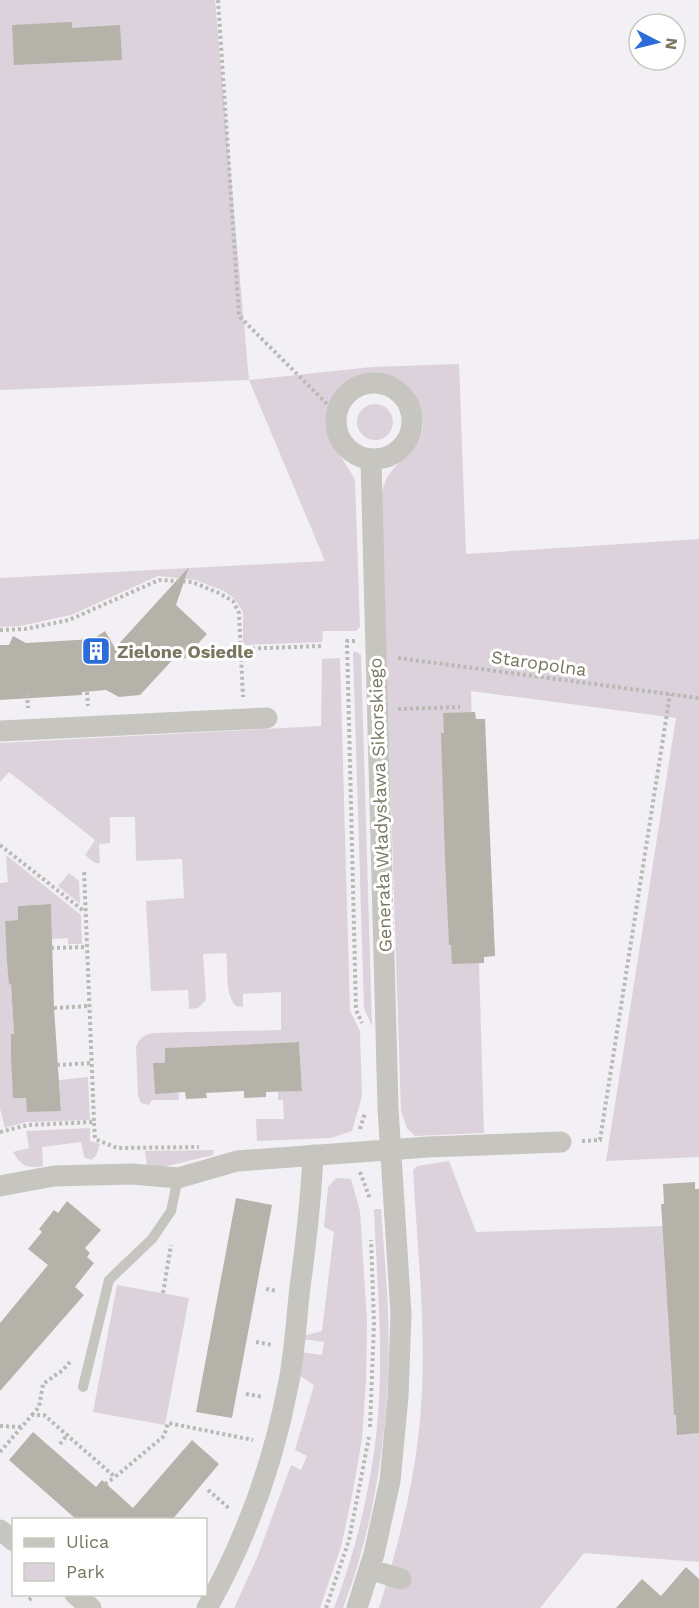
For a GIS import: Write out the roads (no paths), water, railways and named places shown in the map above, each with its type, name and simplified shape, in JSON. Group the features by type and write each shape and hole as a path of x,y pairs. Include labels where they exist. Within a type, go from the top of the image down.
{"street":[{"path":"375,383 397,391 406,400 411,411 412,423 403,446 394,454 383,459 371,460 358,457 347,449 340,439 336,426 336,413 341,401 350,391 362,385 375,383"},
{"name":"Generała Władysława Sikorskiego","path":"357,1608 369,1569 390,1481 398,1397 401,1314 390,1150 371,460"},
{"path":"0,731 267,718"},
{"path":"0,1186 54,1176 132,1174 178,1178 237,1161 313,1155 561,1142"},
{"path":"207,1608 229,1569 264,1482 277,1436 289,1384 311,1195 313,1155"},
{"path":"0,1530 12,1539"},
{"path":"369,1569 401,1579"},
{"path":"77,1596 91,1608"}],"lane":[{"path":"83,1387 101,1305 109,1280 152,1239 171,1211 178,1178"}],"place":[{"name":"Zielone Osiedle","path":"96,651"}]}
